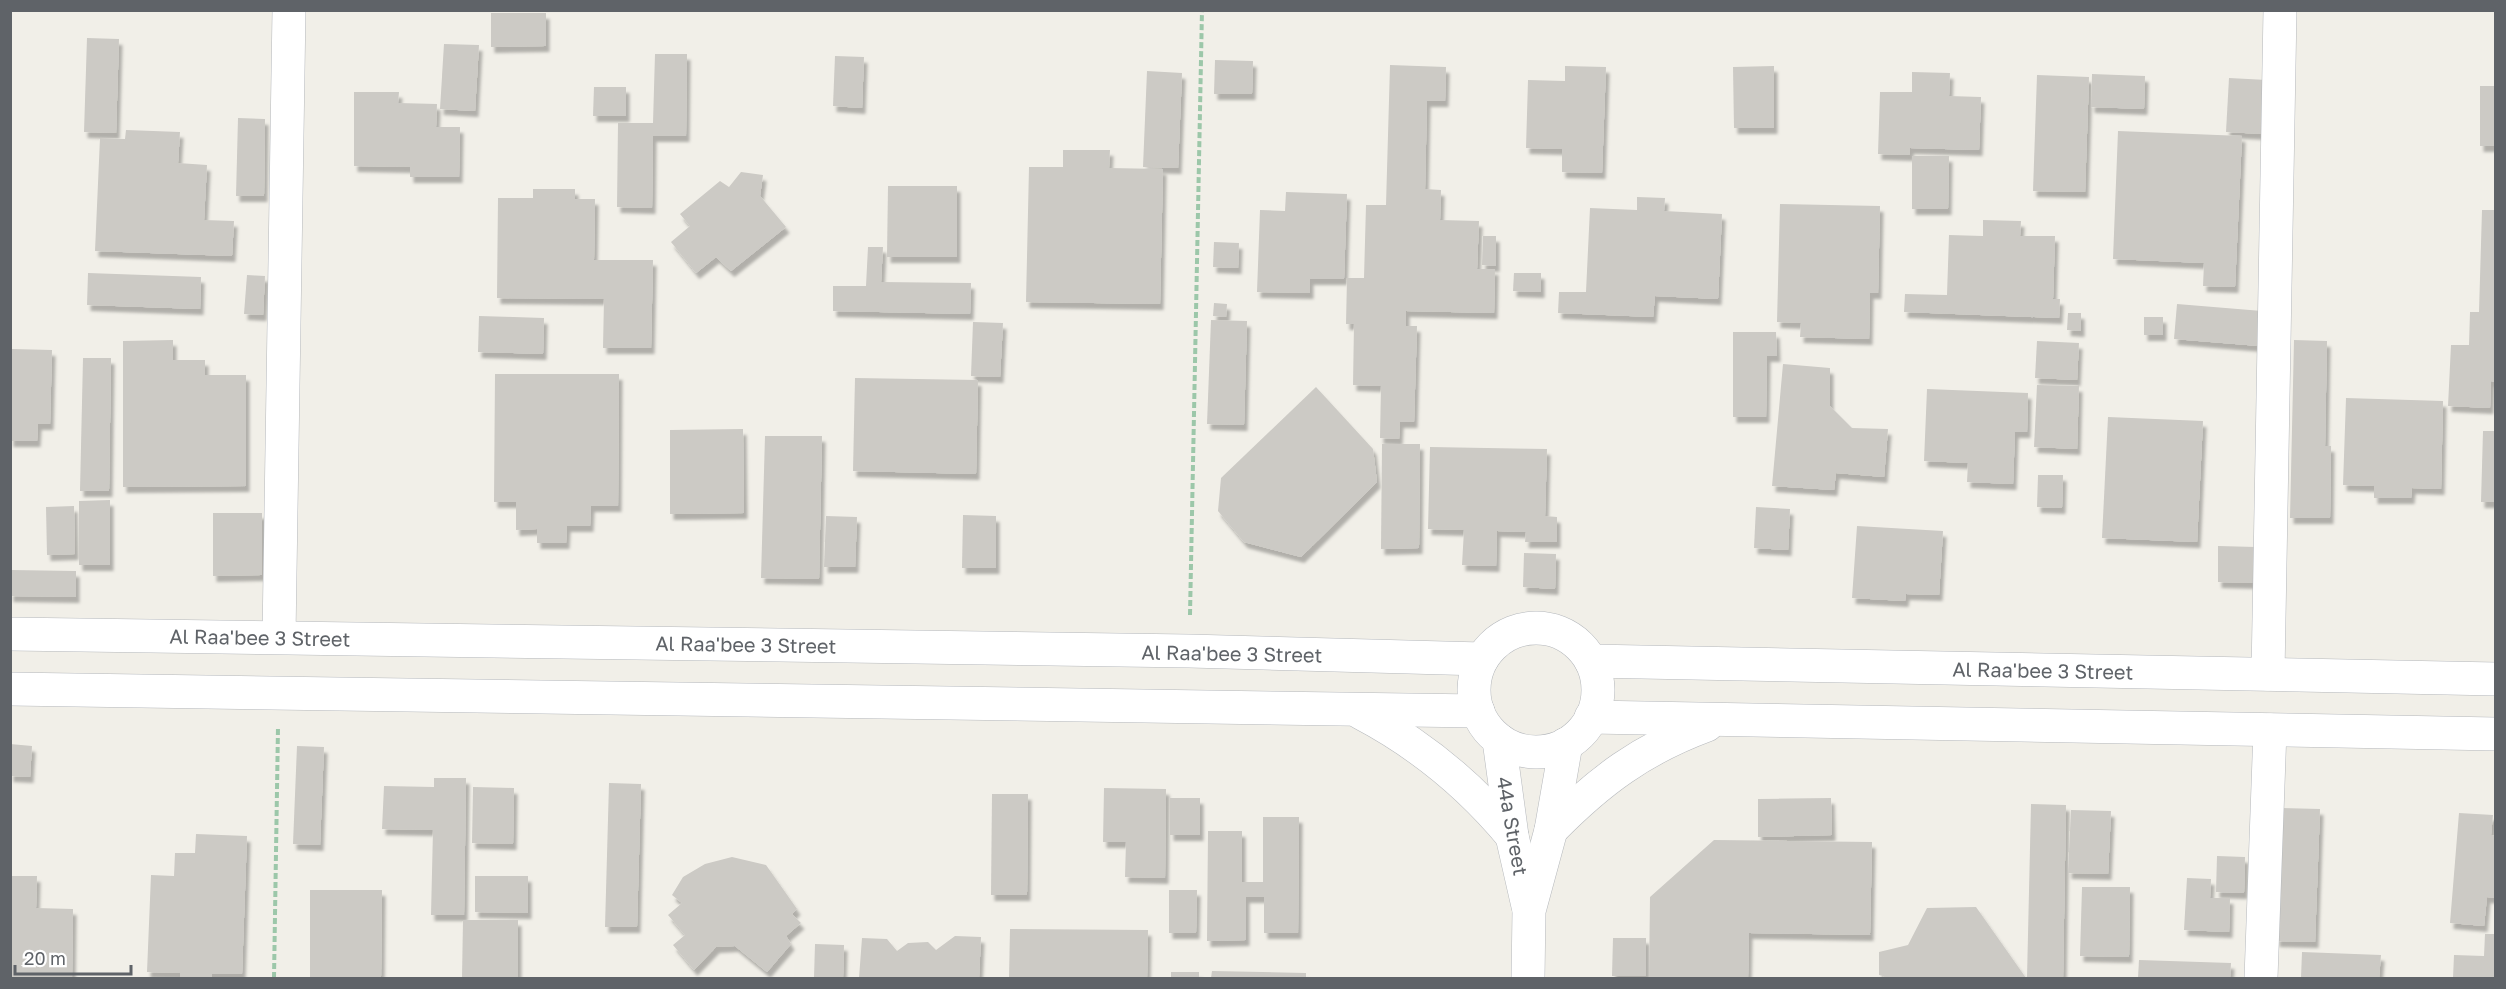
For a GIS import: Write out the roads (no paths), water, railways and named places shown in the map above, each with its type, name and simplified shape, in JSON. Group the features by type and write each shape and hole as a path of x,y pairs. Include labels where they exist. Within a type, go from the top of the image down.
{"street":[{"path":"279,636 289,10"},
{"path":"2268,674 2280,10"},
{"path":"1538,628 1569,637 1582,647 1591,661 1598,683 1591,717 1576,736 1566,744 1553,749 1532,751 1511,747 1490,732 1478,711 1474,685 1482,659 1506,636 1521,629 1538,628"},
{"name":"Al Raa'bee 3 Street","path":"10,634 279,636 1189,651 1482,659"},
{"name":"Al Raa'bee 3 Street","path":"1591,661 2496,679"},
{"path":"10,689 1478,711"},
{"path":"1356,710 1415,744 1442,764 1491,810 1512,836"},
{"path":"1591,717 2496,734"},
{"path":"1551,830 1587,793 1628,762 1673,737 1722,720"},
{"path":"2261,978 2270,730"},
{"name":"44a Street","path":"1499,740 1512,836 1529,911 1528,978"},
{"name":"44a Street","path":"1529,911 1551,830 1566,744"}]}
